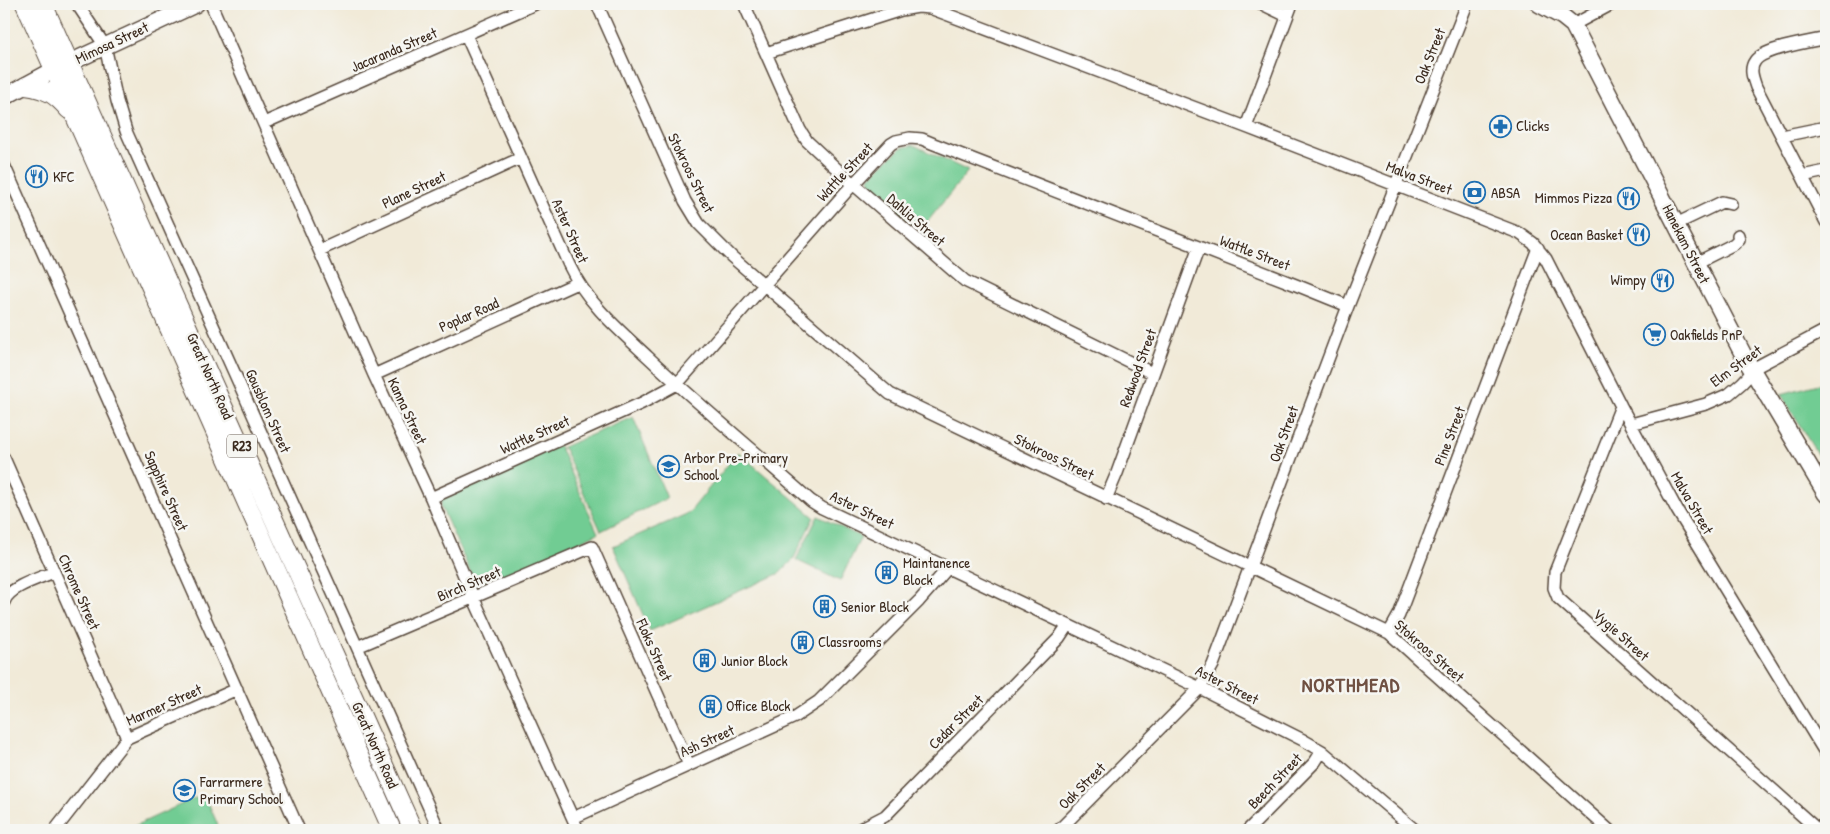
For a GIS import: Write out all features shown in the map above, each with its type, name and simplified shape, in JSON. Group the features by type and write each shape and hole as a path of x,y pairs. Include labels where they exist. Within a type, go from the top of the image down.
{"main road":[{"name":"Great North Road","path":"25,4 62,66 247,456 413,830"},
{"name":"Great North Road","path":"42,4 76,118 392,830"},
{"path":"26,86 42,89 55,95 76,118"},
{"path":"230,464 247,456"}],"street":[{"name":"Gousblom Street","path":"77,4 105,46 117,101 126,131 439,830"},
{"name":"Mimosa Street","path":"4,97 62,66 196,4"},
{"name":"Kanna Street","path":"211,4 374,375 431,498 474,599 578,830"},
{"name":"Jacaranda Street","path":"264,123 536,4"},
{"name":"Stokroos Street","path":"597,4 692,214 706,232 764,285 890,394 1389,633 1609,830"},
{"name":"Dahlia Street","path":"744,4 800,130 807,141 853,184 965,281 1152,373"},
{"path":"1262,4 1287,16"},
{"path":"1246,127 1292,4"},
{"name":"Oak Street","path":"1059,830 1200,688 1213,665 1348,306 1467,4"},
{"name":"Hanekam Street","path":"1539,4 1564,17 1573,25 1770,403 1826,494"},
{"path":"1573,25 1612,4"},
{"name":"Malva Street","path":"766,53 901,10 924,7 1246,127 1524,236 1538,248 1550,266 1621,406 1677,510 1826,754"},
{"name":"Aster Street","path":"466,35 577,283 599,311 677,384 818,506 1200,688 1322,751 1415,830"},
{"path":"1826,38 1767,52 1754,63 1752,72 1756,87 1826,222"},
{"path":"1782,136 1826,127"},
{"name":"Wattle Street","path":"431,498 642,403 677,384 853,184 892,144 904,138 916,138 1348,306"},
{"name":"Plane Street","path":"320,250 521,158"},
{"name":"Sapphire Street","path":"4,165 299,830"},
{"path":"1802,176 1826,171"},
{"path":"1676,224 1722,202 1731,204"},
{"path":"1696,263 1734,244 1739,239 1738,235"},
{"name":"Redwood Street","path":"1106,499 1199,247"},
{"name":"Pine Street","path":"1389,633 1399,616 1538,248"},
{"name":"Poplar Road","path":"374,375 577,283"},
{"name":"Elm Street","path":"1631,424 1717,400 1736,388 1753,370 1765,362 1826,330"},
{"name":"Vygie Street","path":"1621,406 1554,572 1554,588 1558,598 1819,830"},
{"name":"Chrome Street","path":"4,458 127,738"},
{"name":"Birch Street","path":"357,648 592,547"},
{"name":"Floks Street","path":"592,547 689,765"},
{"name":"Ash Street","path":"573,818 808,710 919,601 947,568"},
{"path":"4,602 6,596 13,590 54,572"},
{"name":"Cedar Street","path":"858,830 885,816 1059,638 1068,626"},
{"name":"Marmer Street","path":"55,830 127,738 237,689"},
{"name":"Beech Street","path":"1248,830 1315,762 1322,751"},
{"path":"1819,830 1826,822"}],"green space":[{"path":"914,145 968,171 920,231 871,187 869,177 901,148"},
{"path":"1826,382 1826,469 1781,394"},
{"path":"633,417 667,498 601,531 563,447"},
{"path":"559,445 598,533 499,580 486,583 474,580 441,507 442,497"},
{"path":"738,452 814,517 793,560 780,573 650,631 613,546 689,513"},
{"path":"818,516 861,537 840,581 796,560"},
{"path":"195,798 207,800 220,830 126,830"}],"place":[{"name":"Clicks","path":"1500,126"},
{"name":"KFC","path":"37,177"},
{"name":"ABSA","path":"1475,193"},
{"name":"Mimmos Pizza","path":"1628,198"},
{"name":"Ocean Basket","path":"1639,235"},
{"name":"Wimpy","path":"1662,280"},
{"name":"Oakfields PnP","path":"1654,335"},
{"name":"Arbor Pre-Primary School","path":"668,467"},
{"name":"Maintanence Block","path":"887,572"},
{"name":"Senior Block","path":"825,607"},
{"name":"Classrooms","path":"802,642"},
{"name":"Junior Block","path":"705,661"},
{"name":"Office Block","path":"710,706"},
{"name":"Farrarmere Primary School","path":"184,791"}],"district":[{"name":"NORTHMEAD","path":"1351,685"}]}
